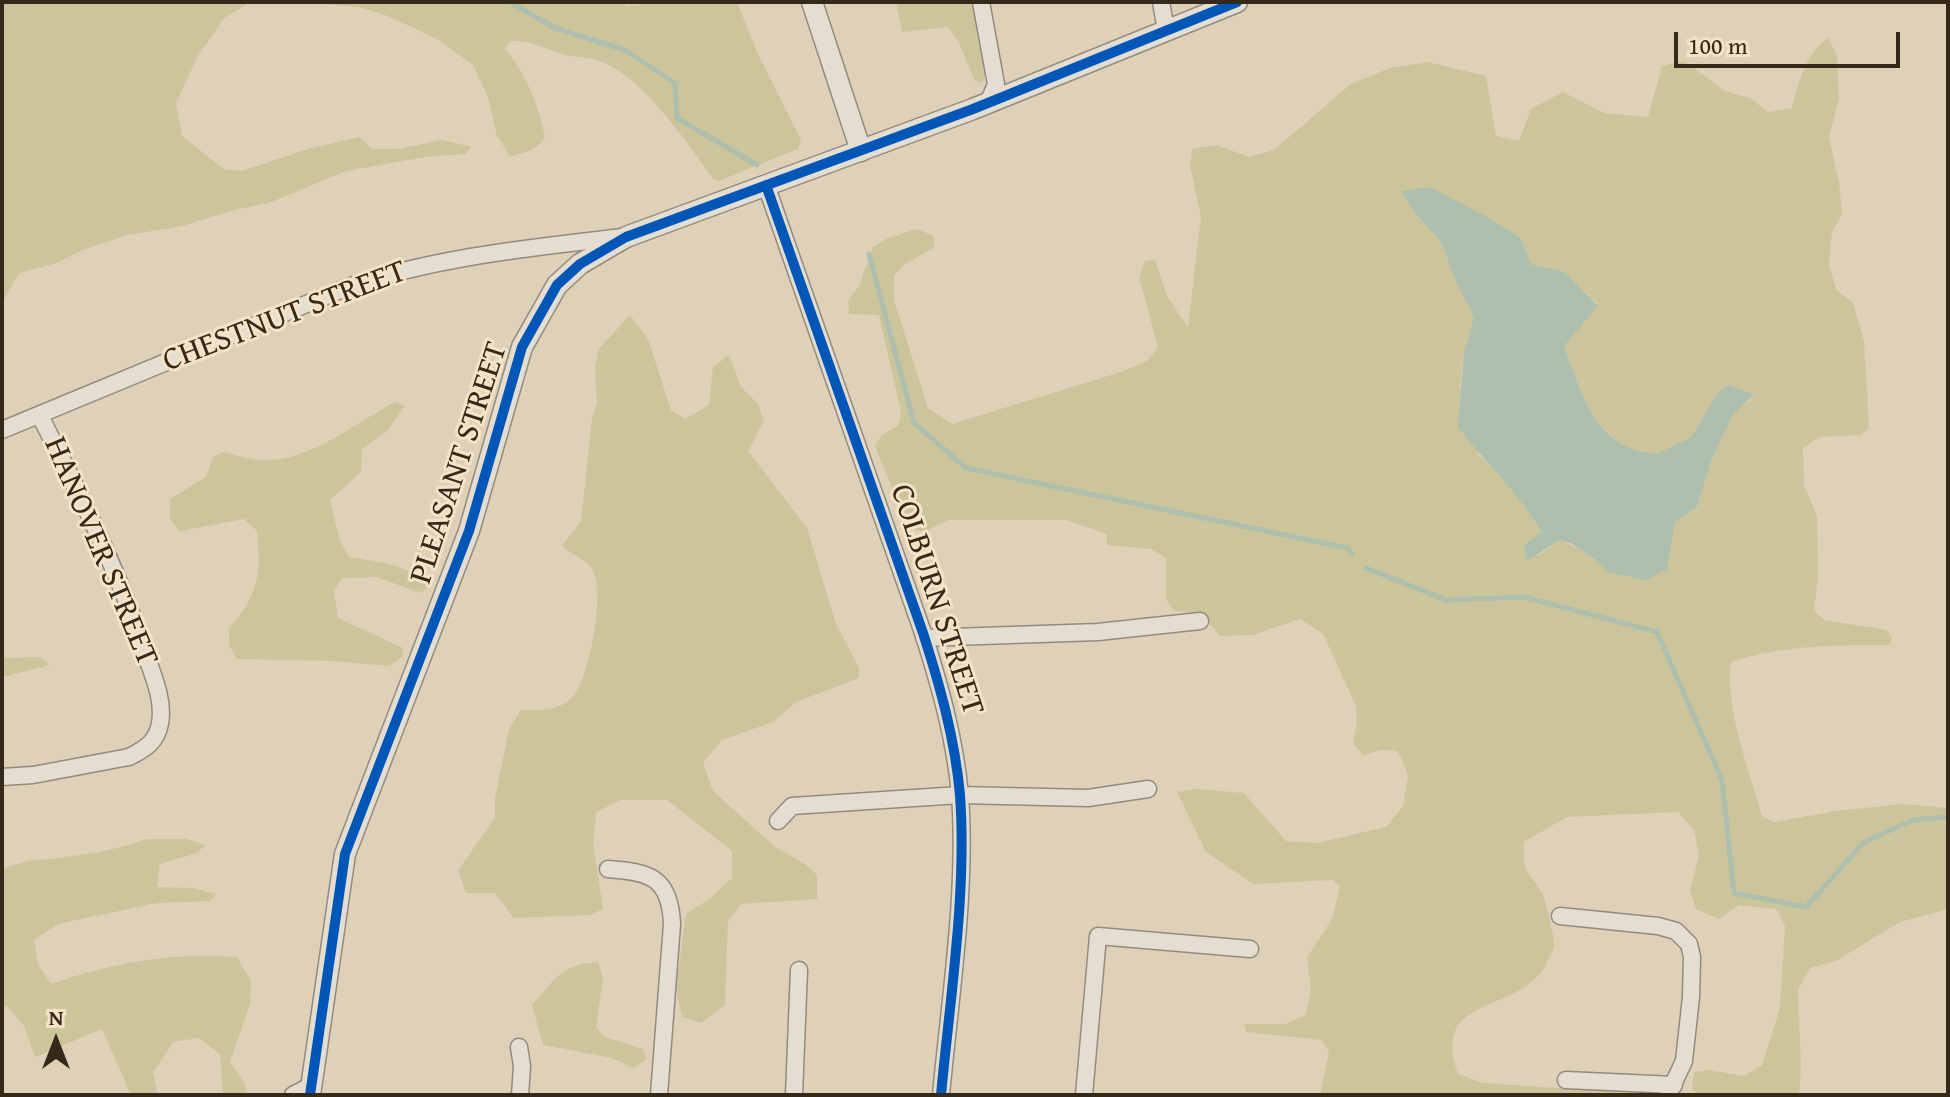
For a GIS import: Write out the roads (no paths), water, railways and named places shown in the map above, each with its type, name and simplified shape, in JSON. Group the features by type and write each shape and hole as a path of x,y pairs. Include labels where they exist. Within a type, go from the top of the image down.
{"street":[{"path":"812,2 861,151"},
{"path":"981,2 996,84 988,103"},
{"path":"1161,2 1166,30"},
{"name":"PLEASANT STREET","path":"311,1090 345,854 469,531 522,347 557,285 580,264 626,237 988,103 1237,2"},
{"name":"COLBURN STREET","path":"766,185 943,695 960,795 960,888 941,1095"},
{"name":"CHESTNUT STREET","path":"2,430 345,288 386,274 450,260 626,237"},
{"name":"HANOVER STREET","path":"2,777 117,761 143,750 157,737 161,722 161,705 142,641 108,559 40,416"},
{"path":"924,638 1098,632 1200,621"},
{"path":"778,821 792,806 960,795 1088,798 1148,789"},
{"path":"608,869 645,874 661,884 671,900 672,924 659,1095"},
{"path":"1560,916 1658,926 1676,931 1689,944 1692,957 1684,1061 1671,1090 1566,1080"},
{"path":"1084,1095 1098,936 1250,949"},
{"path":"794,1095 799,970"},
{"path":"519,1047 522,1066 520,1095"},
{"path":"293,1095 311,1090"}],"waterway":[{"path":"510,2 555,28 625,50 675,83 677,118 757,165"},
{"path":"869,254 914,423 966,468 1347,548 1352,553"},
{"path":"1366,568 1446,600 1524,597 1657,632 1722,780 1734,893 1806,907 1864,842 1913,820 1948,817"}]}
